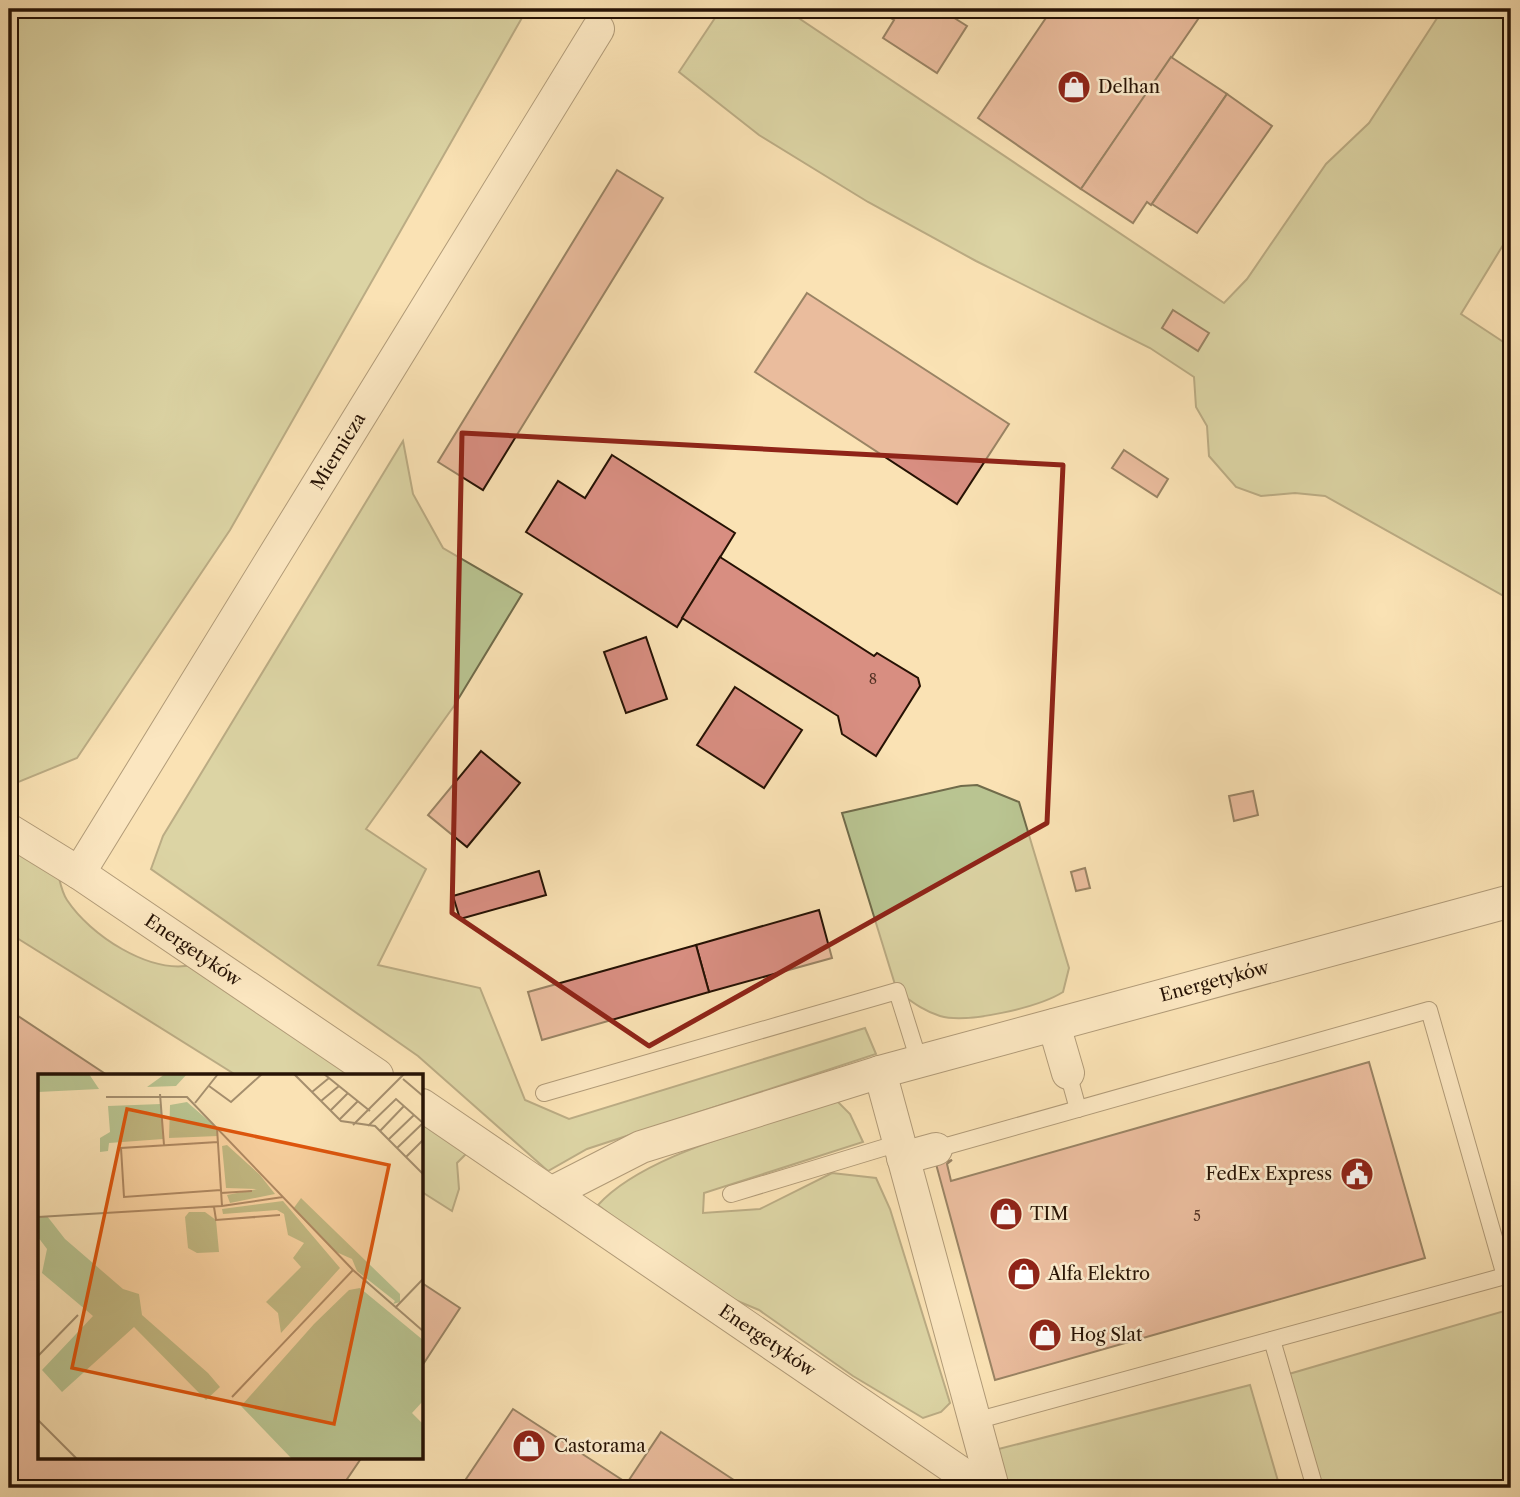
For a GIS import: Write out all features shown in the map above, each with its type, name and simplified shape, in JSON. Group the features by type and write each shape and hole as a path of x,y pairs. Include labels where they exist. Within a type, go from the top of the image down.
{"street":[{"name":"Miernicza","path":"79,873 598,29"},
{"name":"Energetyków","path":"9,830 79,873 376,1074"},
{"name":"Energetyków","path":"551,1193 641,1147 880,1072 1511,901"},
{"path":"1054,1026 1068,1073"},
{"path":"880,1072 993,1488"},
{"name":"Energetyków","path":"424,1106 983,1488"},
{"path":"901,1150 936,1149"}],"lane":[{"path":"544,1093 897,990 919,1061"},
{"path":"936,1149 1429,1010 1505,1276 975,1421"},
{"path":"1068,1073 1078,1109"},
{"path":"731,1194 901,1150"},
{"path":"1272,1340 1315,1488"}],"highlighted area":[{"path":"462,433 1063,465 1047,823 649,1046 452,913"}],"green space":[{"path":"9,9 527,9 230,530 77,758 16,783 9,779"},
{"path":"721,9 785,9 1224,303 1247,279 1326,164 1369,123 1443,9 1511,9 1511,232 1461,314 1511,347 1511,600 1325,496 1295,493 1261,496 1236,487 1209,456 1207,426 1196,407 1194,377 1150,348 976,261 868,202 759,135 679,72"},
{"path":"403,441 413,494 443,548 522,594 454,706 366,829 426,869 378,965 480,988 525,1100 569,1119 865,1028 876,1054 587,1149 548,1171 418,1056 151,869 163,836"},
{"path":"977,785 1019,802 1069,968 1063,992 1052,998 1003,1013 952,1018 928,1011 897,991 842,813 961,786"},
{"path":"9,846 58,874 65,897 77,913 122,949 158,964 192,965 380,1074 234,1074 9,933"},
{"path":"835,1099 850,1114 863,1142 704,1193 703,1213 760,1209 832,1173 876,1178 890,1209 950,1403 941,1412 923,1418 853,1376 759,1310 704,1287 598,1205 619,1186 676,1155"},
{"path":"424,1103 480,1140 457,1163 459,1189 452,1211 424,1193"},
{"path":"1511,1309 1511,1488 1315,1488 1282,1376"},
{"path":"1250,1385 1280,1488 993,1488 983,1453"}],"building":[{"path":"884,9 940,9 967,26 937,73 883,38 894,20 882,13"},
{"name":"Delhan","path":"1052,9 1205,9 1081,189 978,118"},
{"path":"1171,57 1227,94 1151,205 1147,202 1133,223 1081,189"},
{"path":"1227,94 1272,126 1197,233 1152,204"},
{"path":"617,170 663,198 483,490 438,462"},
{"path":"807,293 1009,424 957,504 755,372"},
{"path":"1173,310 1209,333 1198,351 1162,328"},
{"path":"1124,450 1168,479 1157,497 1112,468"},
{"path":"612,455 735,533 677,627 526,532 558,481 585,498"},
{"path":"720,557 874,656 877,653 918,678 920,686 876,756 842,734 838,716 682,618"},
{"path":"646,637 667,699 626,713 604,652"},
{"path":"735,687 802,730 764,788 697,745"},
{"path":"481,751 520,783 467,847 428,815"},
{"path":"1253,791 1258,815 1234,821 1229,796"},
{"path":"1085,868 1090,888 1076,891 1071,872"},
{"path":"539,871 546,895 460,919 453,896"},
{"path":"819,910 832,958 709,992 696,945"},
{"path":"696,945 709,992 542,1040 528,992"},
{"path":"9,1010 105,1074 38,1074 38,1458 361,1458 341,1488 9,1488"},
{"path":"1369,1062 1425,1258 995,1380 936,1164 952,1160 947,1164 951,1181"},
{"path":"424,1284 460,1308 424,1363"},
{"name":"Castorama","path":"513,1409 627,1483 634,1488 460,1488"},
{"path":"661,1432 740,1484 738,1488 634,1488 627,1483"}],"place":[{"name":"Delhan","path":"1074,87"},
{"name":"FedEx Express","path":"1357,1174"},
{"name":"TIM","path":"1006,1214"},
{"name":"Alfa Elektro","path":"1024,1274"},
{"name":"Hog Slat","path":"1045,1335"},
{"name":"Castorama","path":"529,1446"}]}
